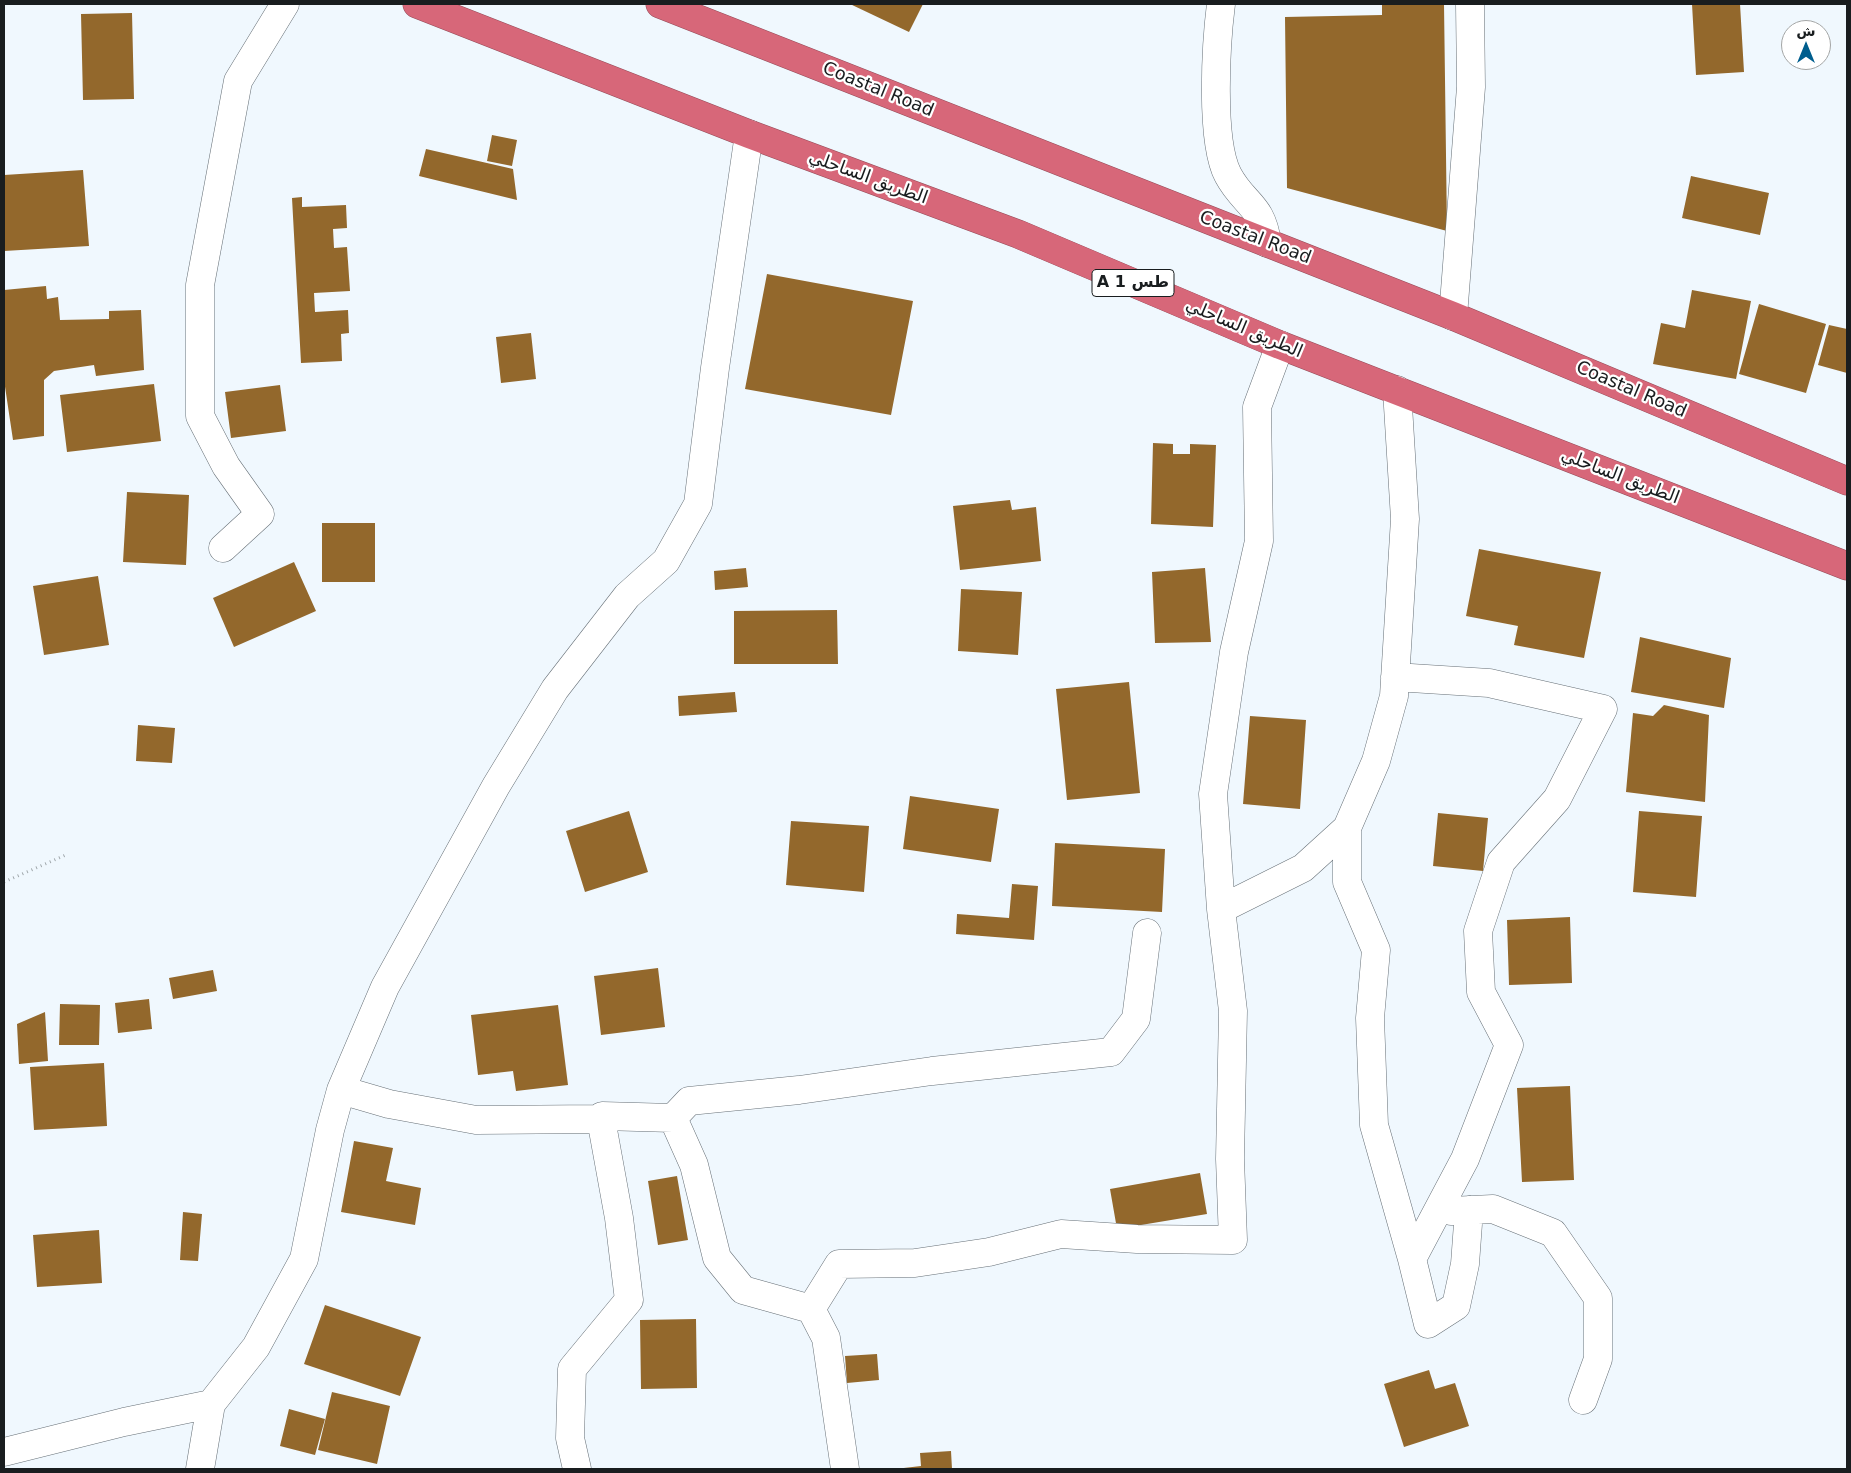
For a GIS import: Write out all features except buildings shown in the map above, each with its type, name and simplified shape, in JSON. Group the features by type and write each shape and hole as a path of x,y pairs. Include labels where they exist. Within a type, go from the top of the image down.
{"highway":[{"name":"الطريق الساحلي","path":"417,4 749,134 1018,234 1280,345 1847,566"},
{"name":"Coastal Road","path":"669,5 1453,316 1847,481"}],"street":[{"path":"224,548 260,514 226,466 200,416 200,285 238,81 285,4"},
{"path":"1222,4 1218,27 1219,141 1228,174 1258,212 1265,227 1267,243"},
{"path":"1453,316 1471,87 1470,4"},
{"path":"200,1469 211,1404 256,1347 304,1259 330,1130 341,1090 385,986 496,786 550,697 627,596 666,561 698,504 715,368 749,134"},
{"path":"810,1309 840,1264 924,1262 989,1252 1061,1234 1137,1239 1233,1240 1230,1159 1233,1011 1221,909 1213,794 1234,652 1259,541 1257,407 1280,345"},
{"path":"1397,390 1405,519 1394,696 1376,761 1347,828 1347,882 1376,950 1370,1018 1374,1125 1412,1259 1428,1324 1456,1306 1466,1264 1469,1210"},
{"path":"1395,677 1488,684 1603,709 1557,799 1501,862 1478,931 1481,992 1509,1045 1466,1159 1412,1259"},
{"path":"1221,909 1303,868 1347,828"},
{"path":"341,1090 390,1104 476,1120 601,1119 602,1116 673,1118 689,1101 799,1090 932,1071 1111,1052 1136,1019 1147,933"},
{"path":"673,1118 694,1165 717,1258 743,1290 810,1309 826,1338 845,1469"},
{"path":"577,1469 570,1438 572,1369 629,1300 619,1218 601,1119"},
{"path":"1437,1211 1493,1209 1553,1233 1598,1298 1598,1359 1584,1400"},
{"path":"4,1452 124,1422 211,1404"}],"path":[{"path":"4,882 68,854"}]}
